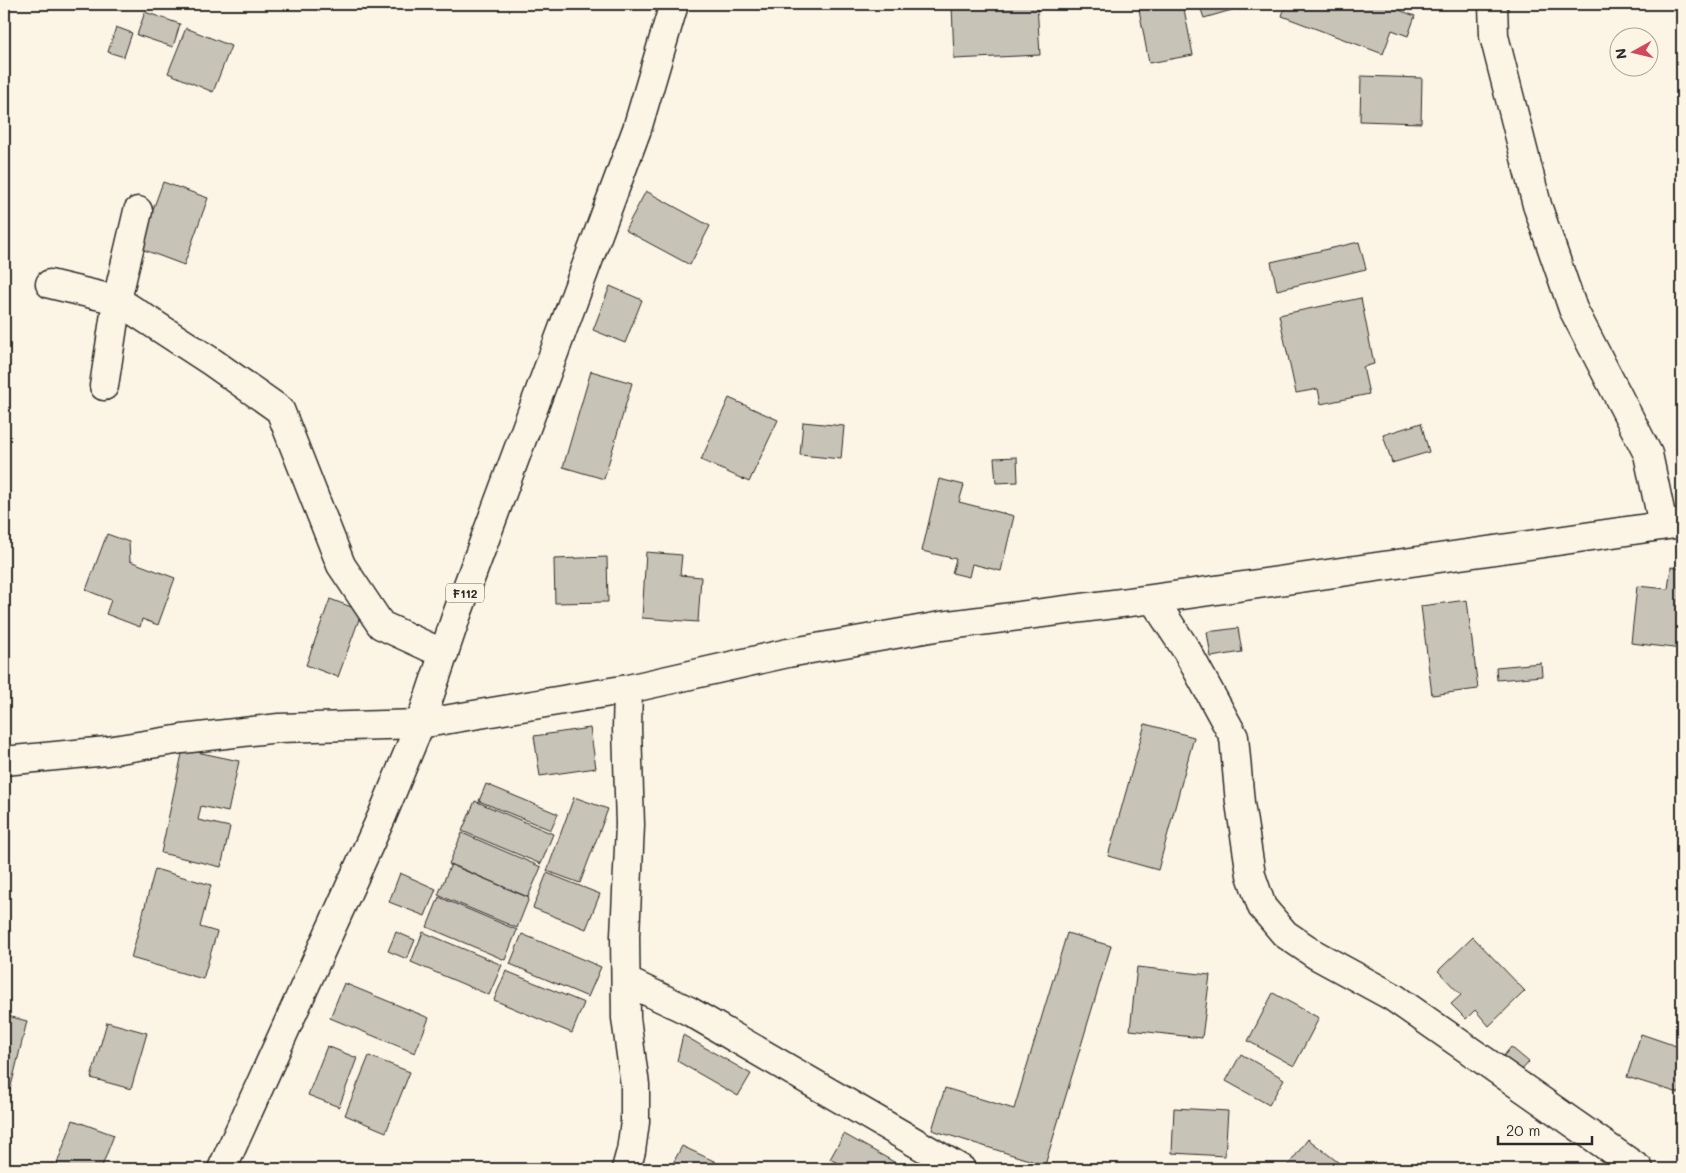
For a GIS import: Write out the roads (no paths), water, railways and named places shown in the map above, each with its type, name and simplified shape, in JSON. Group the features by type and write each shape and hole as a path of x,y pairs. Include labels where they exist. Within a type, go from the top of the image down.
{"street":[{"name":"F112","path":"222,1169 382,816 420,724 456,617 637,129 674,4"},
{"path":"4,761 107,751 182,739 279,728 420,724 628,689 788,653 931,628 1154,599 1673,524 1648,454 1573,309 1537,205 1494,36 1493,4"},
{"path":"104,386 117,300 138,212"},
{"path":"50,284 117,300 212,362 280,410 341,565 381,625 444,654"},
{"path":"1154,599 1187,651 1234,736 1240,803 1250,875 1262,907 1279,928 1316,955 1393,997 1639,1169"},
{"path":"626,1169 635,1122 635,1085 626,1018 625,936 630,825 627,728 628,689"},
{"path":"626,981 690,1011 962,1169"}]}
